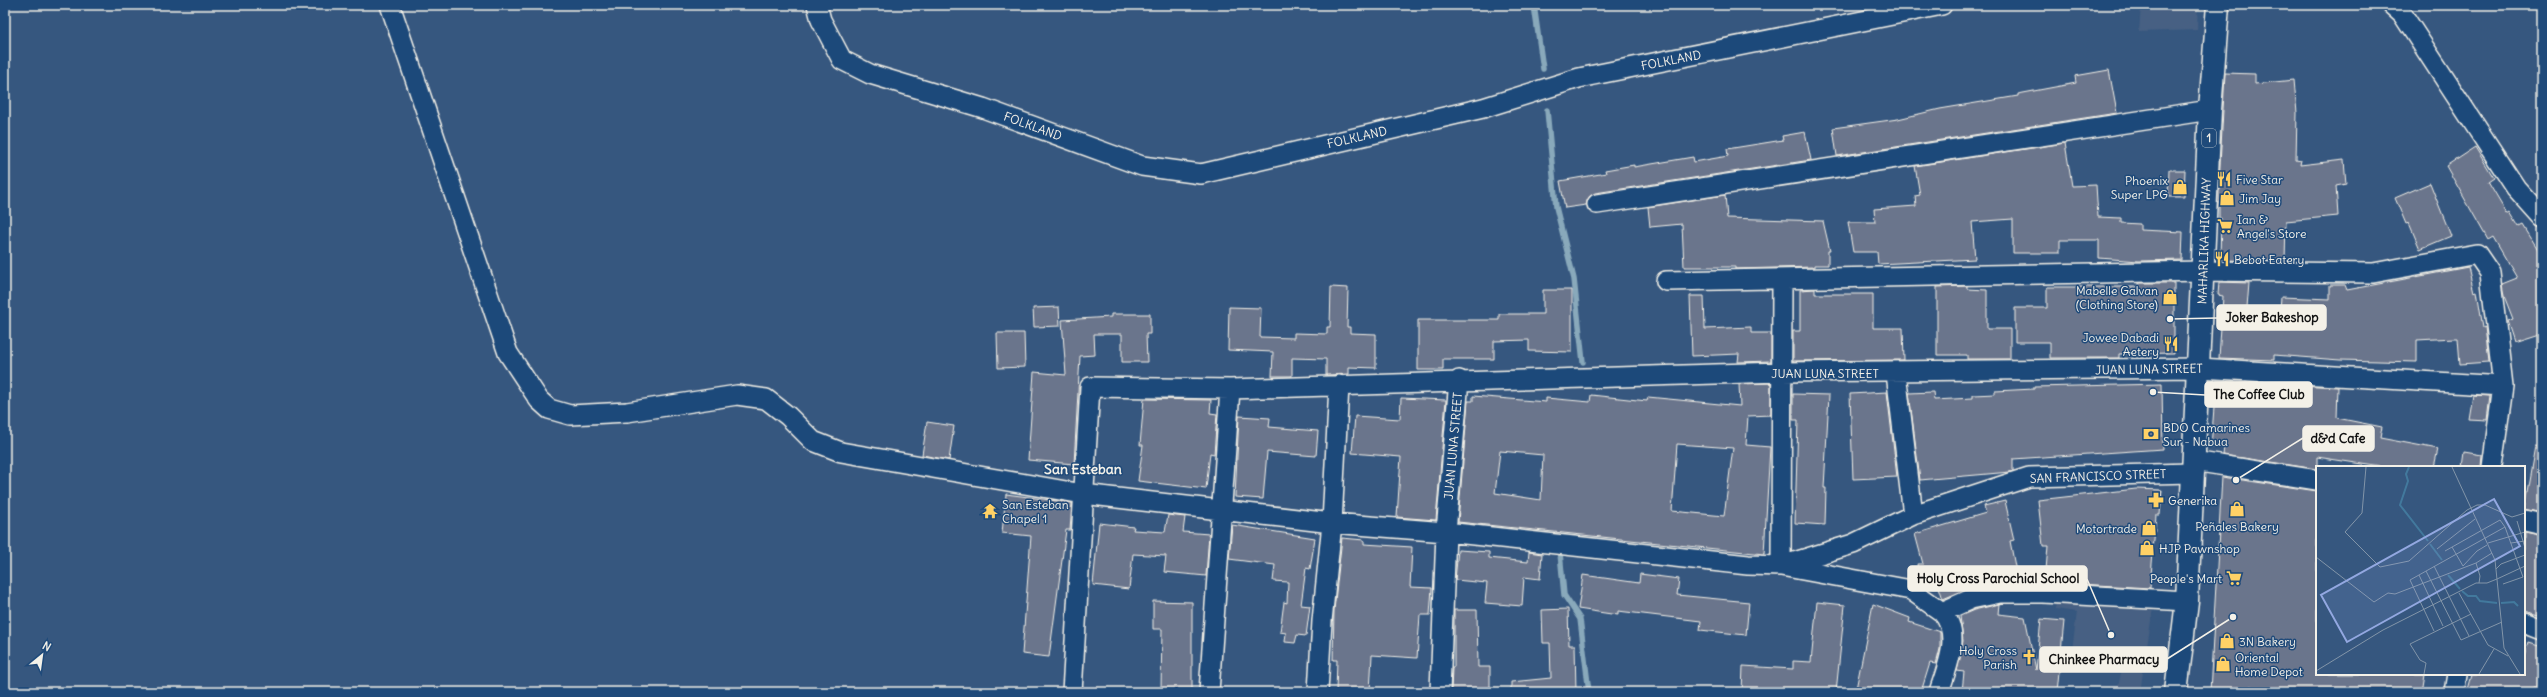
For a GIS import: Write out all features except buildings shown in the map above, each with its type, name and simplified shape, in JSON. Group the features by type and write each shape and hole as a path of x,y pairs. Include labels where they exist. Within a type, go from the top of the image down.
{"highway":[{"name":"MAHARLIKA HIGHWAY","path":"2176,692 2187,601 2192,467 2199,368 2210,110 2218,5"}],"street":[{"path":"390,5 508,353 538,400 549,409 570,415 627,412 737,394 766,399 788,416 813,441 841,452 1083,494 1332,523 1446,532 1740,564 1780,566 1911,590 1942,612 1948,618 1953,632 1948,663 1940,692"},
{"name":"FOLKLAND","path":"817,5 821,20 842,60 870,74 982,108 1142,166 1201,174 1483,108 1579,78 1942,5"},
{"path":"2392,5 2403,15 2516,188 2542,216"},
{"path":"1597,204 2210,110"},
{"path":"1666,281 2203,271 2373,273 2477,254 2490,273 2504,386 2492,466"},
{"path":"1780,566 1782,279"},
{"name":"JUAN LUNA STREET","path":"1440,692 1446,532 1459,380 1781,372 1896,373 2199,368 2504,386"},
{"path":"1896,373 1913,515"},
{"path":"1072,692 1090,387 1230,389 1459,380"},
{"path":"1318,692 1322,621 1332,523 1339,385"},
{"path":"1208,692 1230,389"},
{"name":"SAN FRANCISCO STREET","path":"1780,566 1853,544 1913,515 2029,477 2192,467 2316,480"},
{"path":"2525,520 2542,524"},
{"path":"1942,612 1971,599 2000,593 2187,601"},
{"path":"2525,623 2542,630"},
{"path":"2454,692 2457,675"}],"shaded area":[{"path":"2141,5 2198,5 2197,30 2139,32"},
{"path":"2056,600 2153,608 2140,692 2117,692 2122,668 2071,658 2077,612 2055,609"}],"waterway":[{"path":"1534,5 1543,69"},
{"path":"1547,110 1556,207 1574,279 1583,362"},
{"path":"1560,553 1564,595 1580,619 1589,692"}],"place":[{"name":"Five Star","path":"2224,179"},
{"name":"Phoenix Super LPG","path":"2180,187"},
{"name":"Jim Jay","path":"2227,198"},
{"name":"Ian & Angel's Store","path":"2225,226"},
{"name":"Bebot Eatery","path":"2222,259"},
{"name":"Mabelle Galvan (Clothing Store)","path":"2170,297"},
{"name":"Joker Bakeshop","path":"2170,319"},
{"name":"Jowee Dabadi Aetery","path":"2171,344"},
{"name":"The Coffee Club","path":"2153,392"},
{"name":"BDO Camarines Sur - Nabua","path":"2151,434"},
{"name":"d&d Cafe","path":"2236,480"},
{"name":"Generika","path":"2156,500"},
{"name":"Peñales Bakery","path":"2237,509"},
{"name":"San Esteban Chapel 1","path":"990,511"},
{"name":"Motortrade","path":"2149,528"},
{"name":"HJP Pawnshop","path":"2147,548"},
{"name":"People's Mart","path":"2234,578"},
{"name":"Chinkee Pharmacy","path":"2233,617"},
{"name":"Holy Cross Parochial School","path":"2111,635"},
{"name":"3N Bakery","path":"2227,641"},
{"name":"Holy Cross Parish","path":"2029,657"},
{"name":"Oriental Home Depot","path":"2223,664"}],"district":[{"name":"San Esteban","path":"1083,469"}]}
